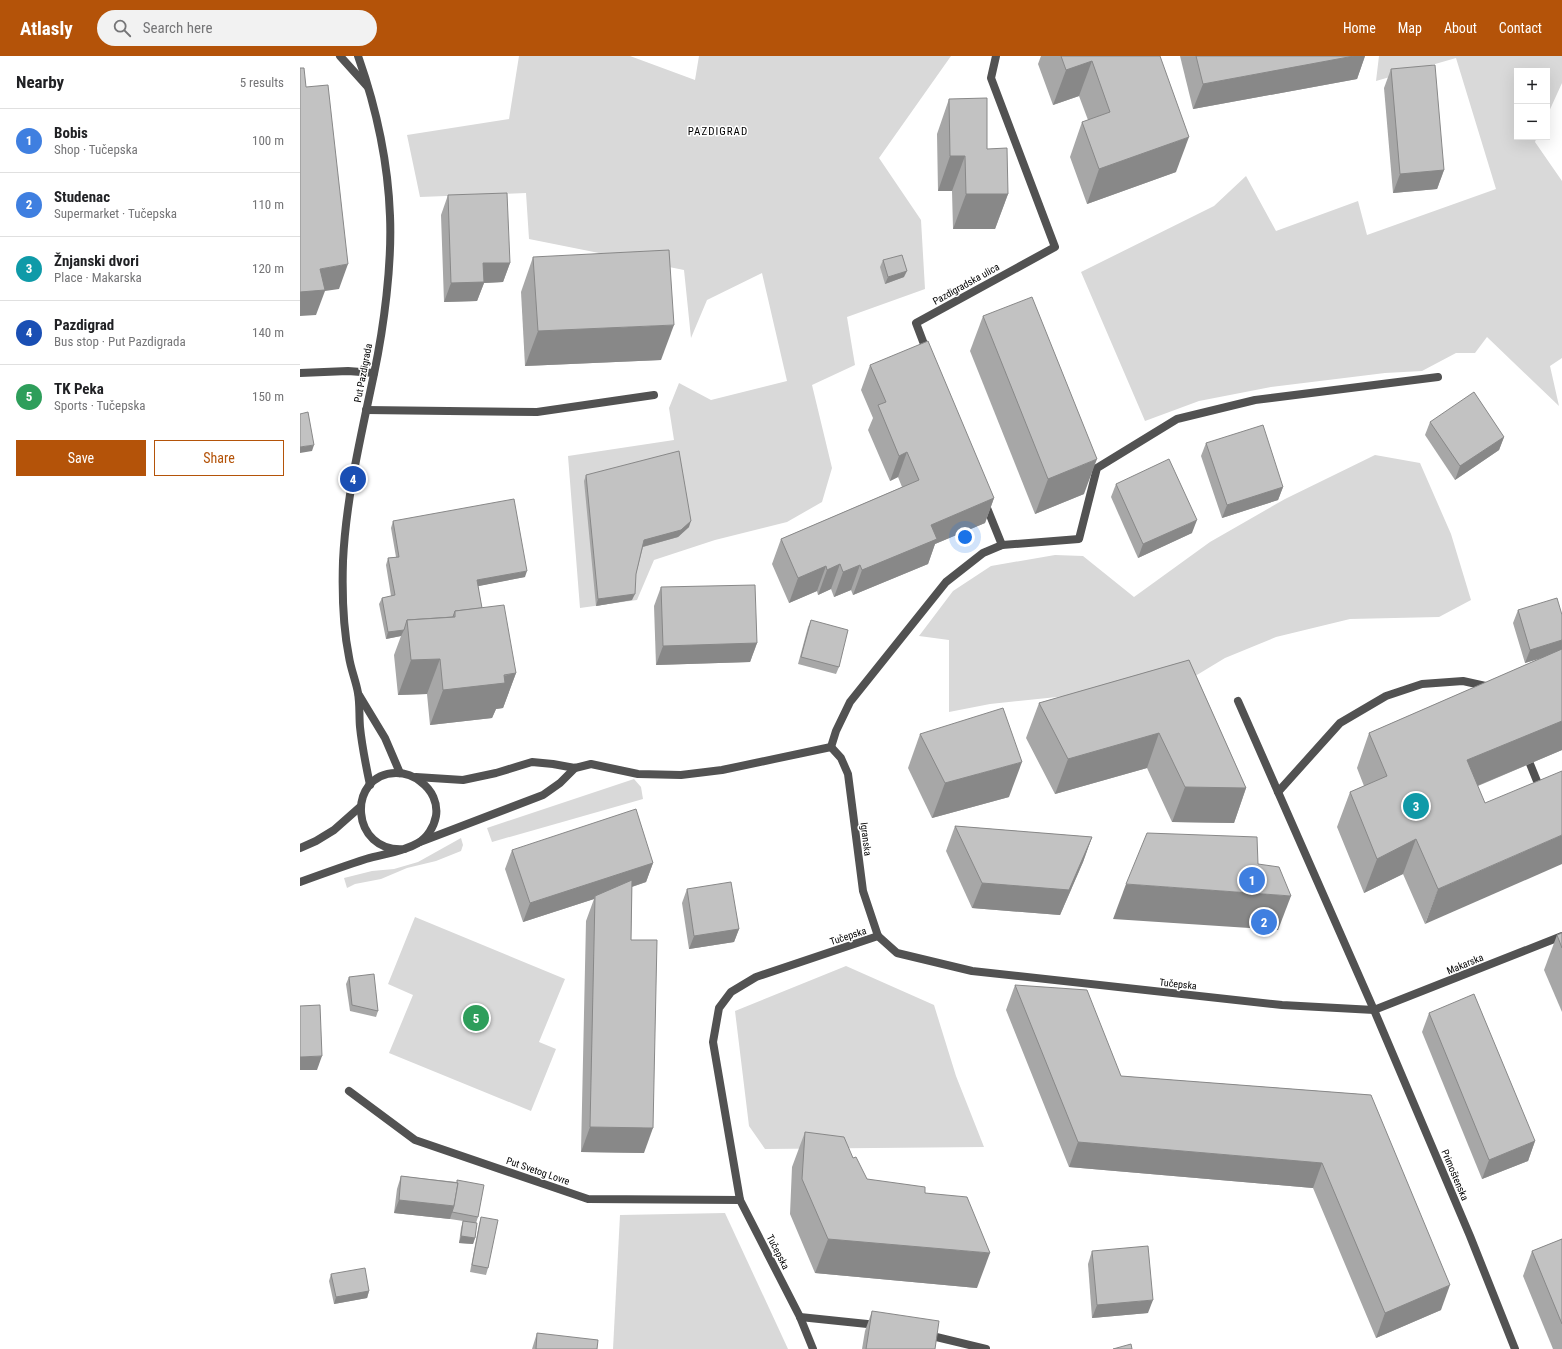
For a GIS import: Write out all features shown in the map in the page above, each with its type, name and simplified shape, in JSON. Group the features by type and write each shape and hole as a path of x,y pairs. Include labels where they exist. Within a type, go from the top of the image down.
{"street":[{"path":"340,56 370,90"},
{"name":"Put Pazdigrada","path":"358,56 370,90 383,152 390,217 389,254 384,307 374,373 346,522 343,562 345,633 349,657 359,695 362,747 370,785"},
{"name":"Pazdigradska ulica","path":"930,360 916,323 1055,247 991,78 996,56"},
{"path":"300,374 348,372 374,373"},
{"path":"405,848 397,849 383,846 370,837 362,824 360,807 365,792 370,785 384,776 400,773 416,778 463,780 496,774 532,762 575,768 591,764 638,774 681,775 722,770 831,747 836,731 850,702 946,582 983,553 1002,545 1079,539 1097,468 1177,419 1255,400 1438,377"},
{"path":"366,410 537,412 654,395"},
{"path":"982,493 1002,545"},
{"path":"1278,792 1340,724 1386,696 1422,684 1463,681 1493,688 1498,692"},
{"name":"Put Pazdigrada","path":"359,695 385,738 400,773"},
{"name":"Primoštenska","path":"1238,701 1374,1010 1467,1228 1515,1349"},
{"path":"1522,743 1545,799"},
{"name":"Igranska","path":"831,747 841,758 848,774 863,890 878,936"},
{"path":"300,882 351,864 419,843 543,795 560,783 575,768"},
{"path":"416,778 428,788 433,795 436,810 436,818 430,832 419,843"},
{"path":"300,848 316,841 334,830 360,807"},
{"name":"Tučepska","path":"813,1349 800,1317 740,1200 713,1042 719,1008 730,992 756,977 878,936 897,953 972,971 1282,1005 1374,1010"},
{"name":"Makarska","path":"1374,1010 1562,936"},
{"name":"Put Svetog Lovre","path":"350,1091 415,1140 588,1199 740,1200"},
{"path":"800,1317 886,1326"},
{"path":"917,1333 986,1349"}],"shaded area":[{"path":"519,56 630,56 695,80 699,56 951,56 879,158 921,220 925,289 847,317 855,365 812,385 832,468 822,502 787,522 715,540 654,560 637,600 580,608 568,456 674,440 669,408 679,383 711,400 787,381 762,273 707,300 691,338 684,270 529,239 526,193 420,197 407,135 509,119"},
{"path":"1379,56 1562,56 1562,83 1550,109 1550,68 1514,68 1514,140 1536,140 1535,142 1562,181 1562,358 1550,366 1559,406 1487,337 1475,353 1456,353 1422,371 1385,373 1271,387 1199,401 1145,421 1081,272 1214,206 1246,176 1276,231 1358,201 1367,235 1496,189 1456,58 1376,81"},
{"path":"1375,455 1420,463 1451,534 1471,600 1439,617 1350,619 1276,637 1225,658 1182,684 990,704 949,712 949,640 919,636 953,591 991,566 1055,555 1083,556 1134,597 1210,542 1285,499"},
{"path":"634,779 641,787 643,799 492,842 487,828"},
{"path":"461,838 463,845 461,851 436,861 407,868 381,879 355,884 347,888 344,878 372,871 394,869 418,862"},
{"path":"415,917 565,979 539,1042 556,1049 531,1111 389,1053 413,995 388,984"},
{"path":"846,966 934,1005 956,1076 984,1147 765,1149 749,1126 735,1011"},
{"path":"725,1213 788,1349 613,1349 620,1215"}],"building":[{"path":"1061,56 1160,56 1189,137 1099,169 1082,122 1110,112 1092,61 1066,70"},
{"path":"1196,56 1354,56 1203,84"},
{"path":"1435,65 1444,170 1400,174 1391,69"},
{"path":"300,68 304,68 306,87 328,85 348,264 320,269 325,290 300,292"},
{"path":"987,98 987,149 1007,148 1008,194 966,194 965,156 950,156 949,99"},
{"path":"507,193 510,263 483,263 484,282 451,283 448,195"},
{"path":"669,250 674,325 538,331 533,257"},
{"path":"902,255 907,271 888,277 883,260"},
{"path":"1032,297 1097,459 1048,479 983,316"},
{"path":"928,341 994,498 931,525 937,539 862,570 860,565 843,572 840,564 827,570 826,566 798,578 781,539 919,480 907,452 899,456 878,405 886,402 870,365"},
{"path":"1474,392 1504,437 1460,466 1430,422"},
{"path":"308,412 314,445 300,447 300,414"},
{"path":"1263,425 1283,487 1227,505 1206,443"},
{"path":"679,451 691,521 681,530 644,540 636,574 635,594 598,599 586,475"},
{"path":"1169,459 1197,520 1143,544 1116,484"},
{"path":"514,499 527,571 477,580 482,608 455,611 453,617 407,620 404,630 388,632 382,598 395,595 388,558 399,557 393,521"},
{"path":"755,585 757,643 663,646 661,587"},
{"path":"1557,598 1562,615 1562,640 1530,650 1518,610"},
{"path":"504,605 516,673 504,675 505,683 443,690 440,659 411,660 407,620 455,617 455,611"},
{"path":"811,620 848,630 839,667 801,657"},
{"path":"1562,649 1562,721 1467,760 1485,803 1562,771 1562,835 1438,889 1416,839 1377,859 1350,792 1387,776 1369,733"},
{"path":"1189,660 1246,788 1185,787 1159,733 1068,759 1039,703"},
{"path":"1003,708 1022,762 945,783 920,734"},
{"path":"636,809 653,863 530,903 512,850"},
{"path":"955,826 1092,837 1069,890 982,883"},
{"path":"1147,833 1257,837 1258,864 1279,867 1291,896 1126,884"},
{"path":"632,880 631,940 657,940 653,1128 590,1127 595,896"},
{"path":"731,882 739,929 694,936 687,889"},
{"path":"1562,933 1562,948 1557,935"},
{"path":"374,974 378,1011 352,1005 349,977"},
{"path":"1015,985 1087,990 1121,1076 1371,1095 1450,1285 1385,1313 1322,1163 1078,1142"},
{"path":"1474,994 1535,1141 1489,1160 1429,1013"},
{"path":"320,1005 322,1056 300,1057 300,1006"},
{"path":"805,1132 844,1137 853,1158 856,1157 867,1179 925,1187 925,1193 967,1197 990,1253 828,1239 802,1179"},
{"path":"401,1176 458,1183 454,1206 399,1200"},
{"path":"457,1180 484,1185 478,1217 452,1212 458,1183"},
{"path":"481,1217 498,1220 488,1268 472,1265"},
{"path":"463,1221 477,1223 475,1238 461,1236"},
{"path":"1562,1239 1562,1324 1532,1251"},
{"path":"1148,1246 1153,1300 1097,1305 1092,1251"},
{"path":"365,1268 369,1291 336,1297 331,1274"},
{"path":"872,1311 939,1321 935,1349 866,1349"},
{"path":"537,1333 598,1340 597,1349 536,1349"},
{"path":"1131,1344 1132,1349 1113,1349"}],"place":[{"name":"Pazdigrad","path":"353,479"},
{"name":"Žnjanski dvori","path":"1416,806"},
{"name":"Bobis","path":"1252,880"},
{"name":"Studenac","path":"1264,922"},
{"name":"TK Peka","path":"476,1018"}],"district":[{"name":"PAZDIGRAD","path":"718,131"}]}
